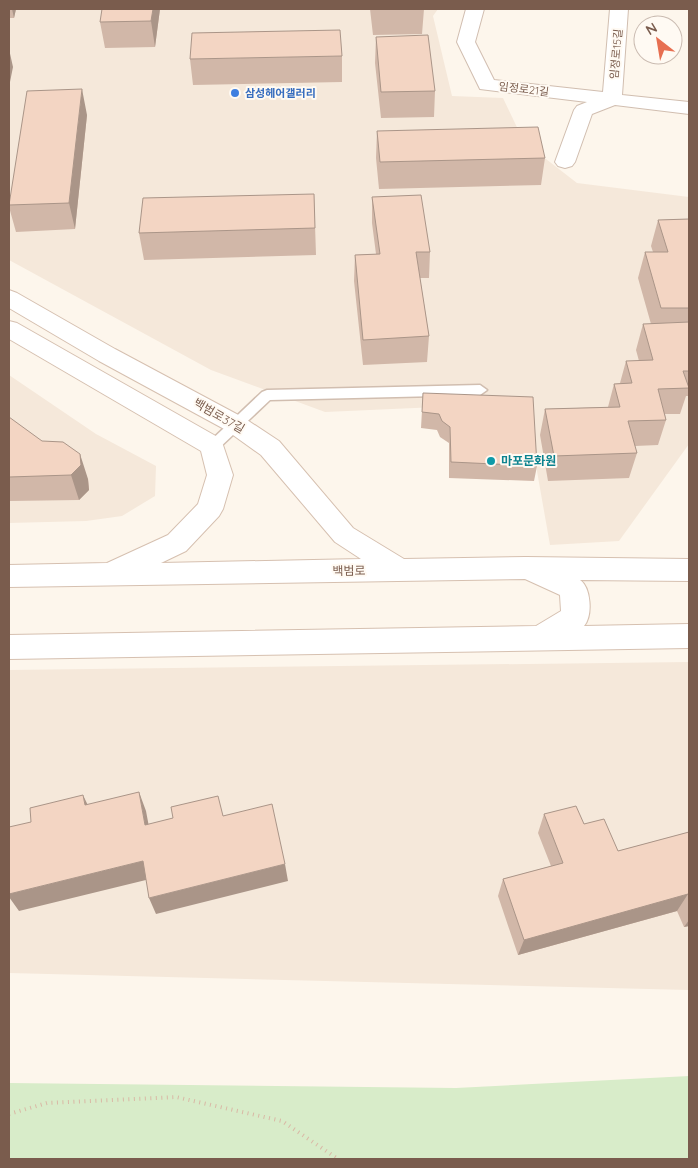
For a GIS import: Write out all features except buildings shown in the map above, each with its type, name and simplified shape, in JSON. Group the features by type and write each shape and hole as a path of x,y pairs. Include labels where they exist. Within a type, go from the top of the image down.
{"street":[{"name":"임정로21길","path":"475,9 466,42 487,84 612,100"},
{"name":"임정로15길","path":"612,100 619,9"},
{"path":"565,162 584,110 612,100 689,108"},
{"name":"백범로37길","path":"9,298 107,355 235,424 270,448 344,536 400,570"},
{"path":"9,329 212,446 220,475 210,509 177,543 109,575"},
{"path":"526,568 573,589 576,616 542,637"},
{"name":"백범로","path":"9,576 526,568 689,570"},
{"path":"9,647 689,636"}],"lane":[{"path":"212,446 267,396 480,390"}],"path":[{"path":"9,1114 47,1103 176,1097 282,1121 338,1159"}],"shaded area":[{"path":"9,9 438,9 433,16 452,96 503,98 524,142 577,183 689,197 689,444 619,541 550,545 525,403 325,412 211,370 9,260"},
{"path":"9,375 96,434 156,466 155,496 122,516 86,521 9,523"},
{"path":"689,662 689,990 9,973 9,670"}],"green space":[{"path":"689,1076 689,1159 9,1159 9,1083 456,1088"}],"place":[{"name":"삼성헤어갤러리","path":"235,93"},
{"name":"마포문화원","path":"491,461"}]}
